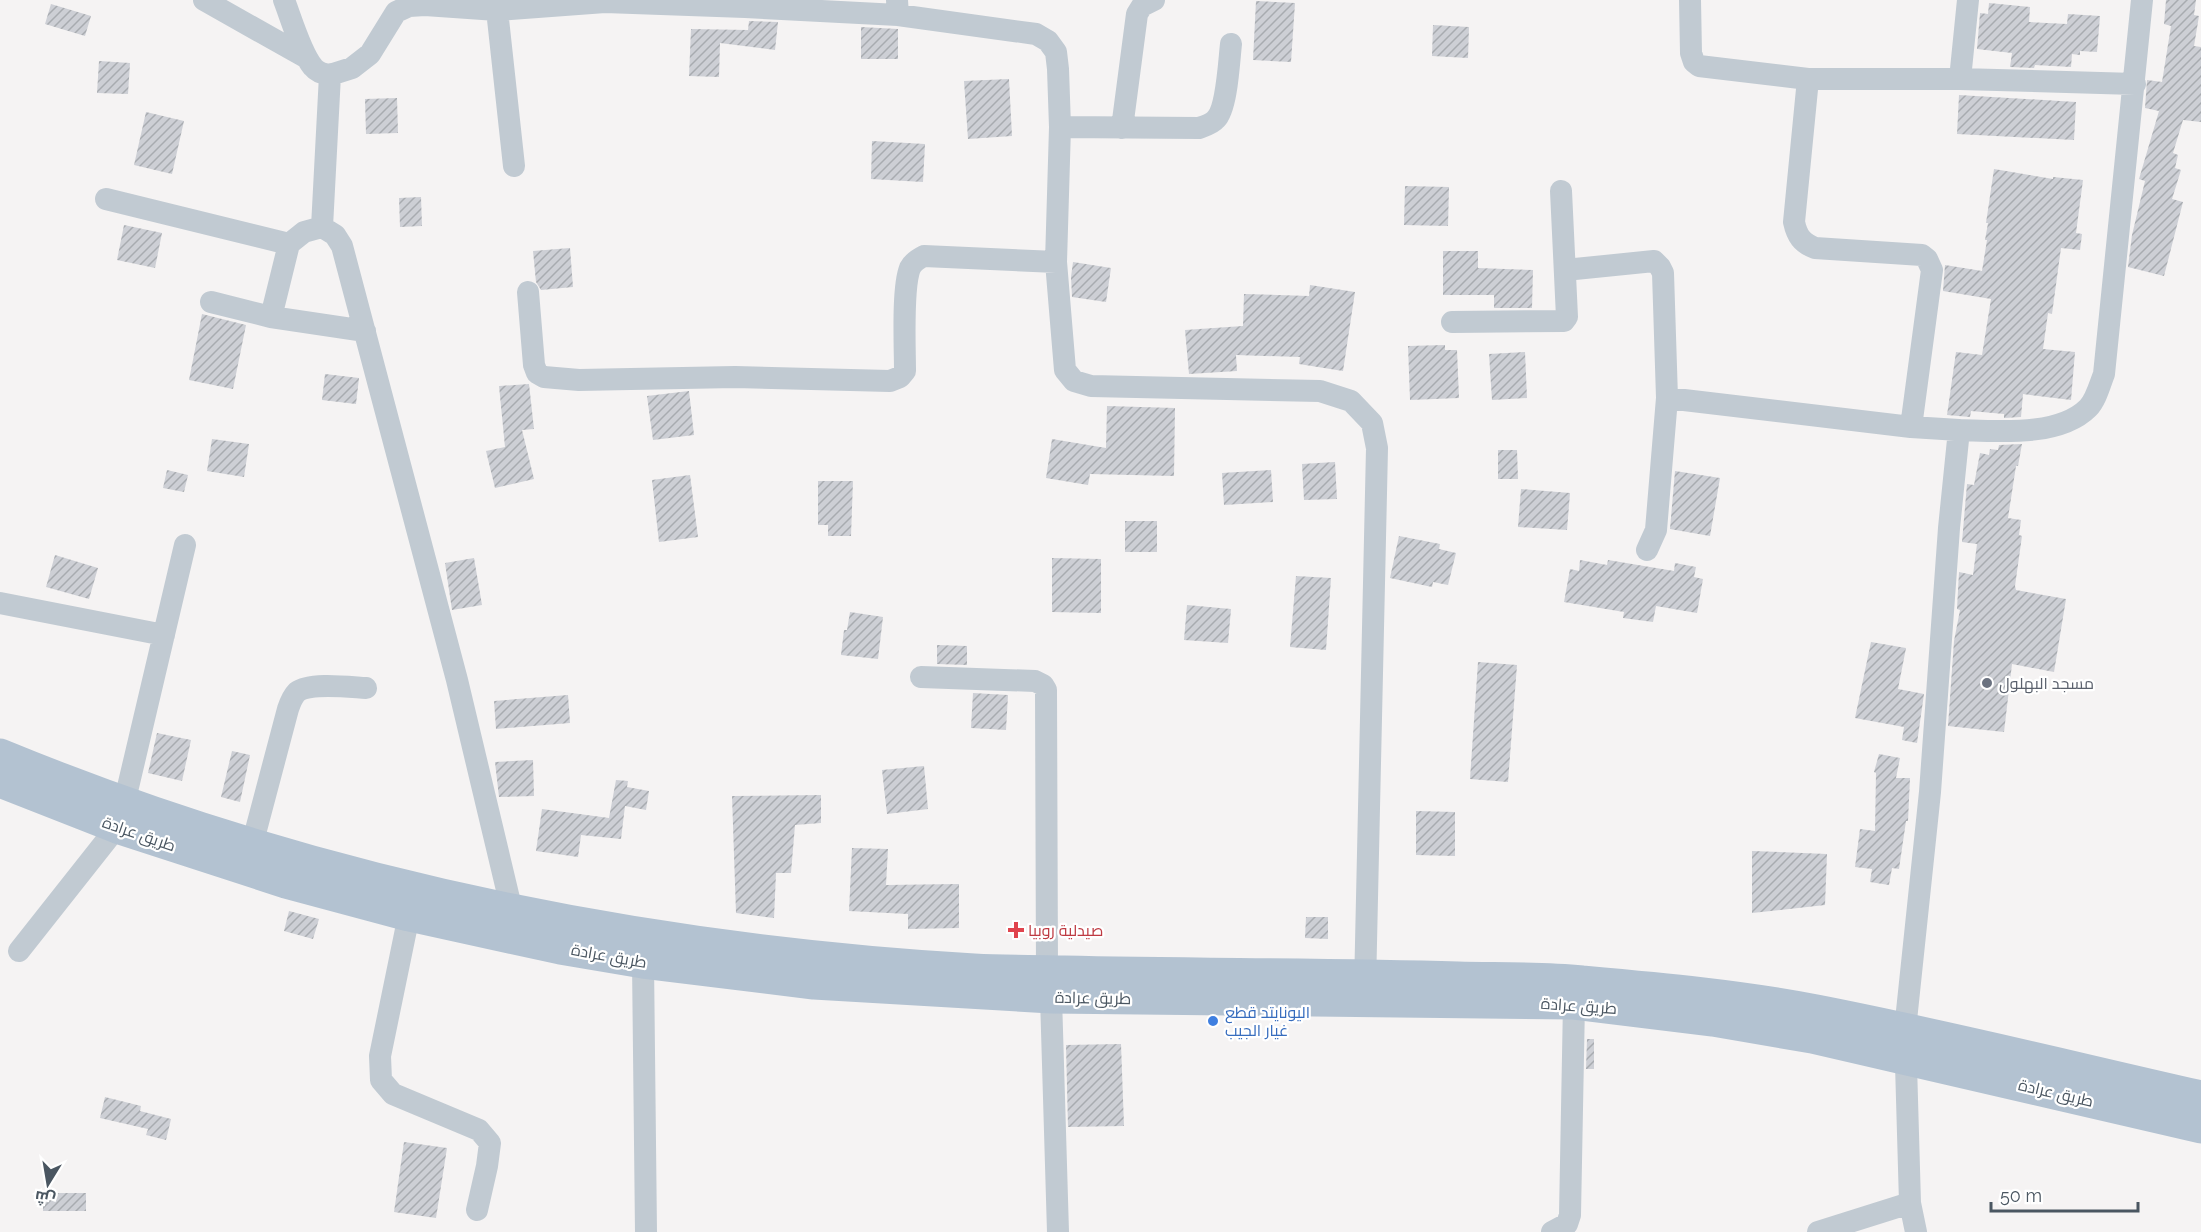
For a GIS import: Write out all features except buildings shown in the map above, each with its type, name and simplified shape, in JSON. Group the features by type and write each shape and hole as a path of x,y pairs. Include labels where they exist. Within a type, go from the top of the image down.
{"main road":[{"name":"طريق عرادة","path":"0,755 121,815 286,882 408,915 560,948 643,962 814,982 1365,988 1574,981 1631,987 1812,1010 1905,1044 2201,1128"},
{"name":"طريق عرادة","path":"0,781 121,815 252,845 320,866 512,911 647,936 797,956 978,970 1049,984"},
{"name":"طريق عرادة","path":"1365,988 1574,1003 1713,1020 1812,1037 1905,1044 2201,1098"}],"street":[{"path":"204,0 307,58"},
{"path":"284,0 307,58 314,69 330,75 352,68 366,58 396,12 409,6 425,5 497,10 606,2 745,7 898,7 1036,34 1048,41 1056,52 1060,127 1056,262 1065,370 1074,381 1091,386 1320,391 1351,401 1372,423 1377,448 1365,988"},
{"path":"1122,128 1137,14 1142,6 1154,0"},
{"path":"1690,0 1691,54 1694,62 1699,66 1808,79 1960,79 2135,84"},
{"path":"1960,79 1968,0"},
{"path":"1667,398 1911,427 2004,431 2053,426 2072,421 2090,406 2104,374 2142,0"},
{"path":"497,10 514,165"},
{"path":"1060,127 1199,128 1218,118 1222,108 1231,44"},
{"path":"322,227 330,75"},
{"path":"1808,79 1794,222 1797,233 1804,244 1815,248 1922,255 1931,265 1911,427"},
{"path":"1452,322 1564,321 1567,317 1561,191"},
{"path":"106,199 289,244"},
{"path":"271,316 289,244 304,232 322,227 335,235 342,246 457,680 512,911"},
{"path":"528,292 534,365 537,373 544,377 579,380 735,377 891,381 905,371 907,288 910,269 915,261 924,256 1056,262"},
{"path":"1565,270 1654,261 1663,273 1667,398 1656,530 1647,550"},
{"path":"211,302 271,316 365,331"},
{"path":"1916,1232 1910,1203 1905,1044 1930,792 1949,528 1959,430"},
{"path":"19,951 121,815 185,545"},
{"path":"0,603 164,634"},
{"path":"921,677 1035,681 1043,685 1046,690 1049,984 1058,1232"},
{"path":"252,845 288,709 295,694 314,687 366,688"},
{"path":"408,915 380,1056 381,1080 393,1094 480,1130 490,1143 477,1210"},
{"path":"643,962 646,1232"},
{"path":"1552,1232 1567,1224 1569,1215 1574,1003"},
{"path":"1818,1232 1910,1203"}],"place":[{"name":"مسجد البهلول","path":"1987,683"},
{"name":"صيدلية روبيا","path":"1016,930"},
{"name":"اليونايتد قطع غيار الجيب","path":"1213,1021"}]}
